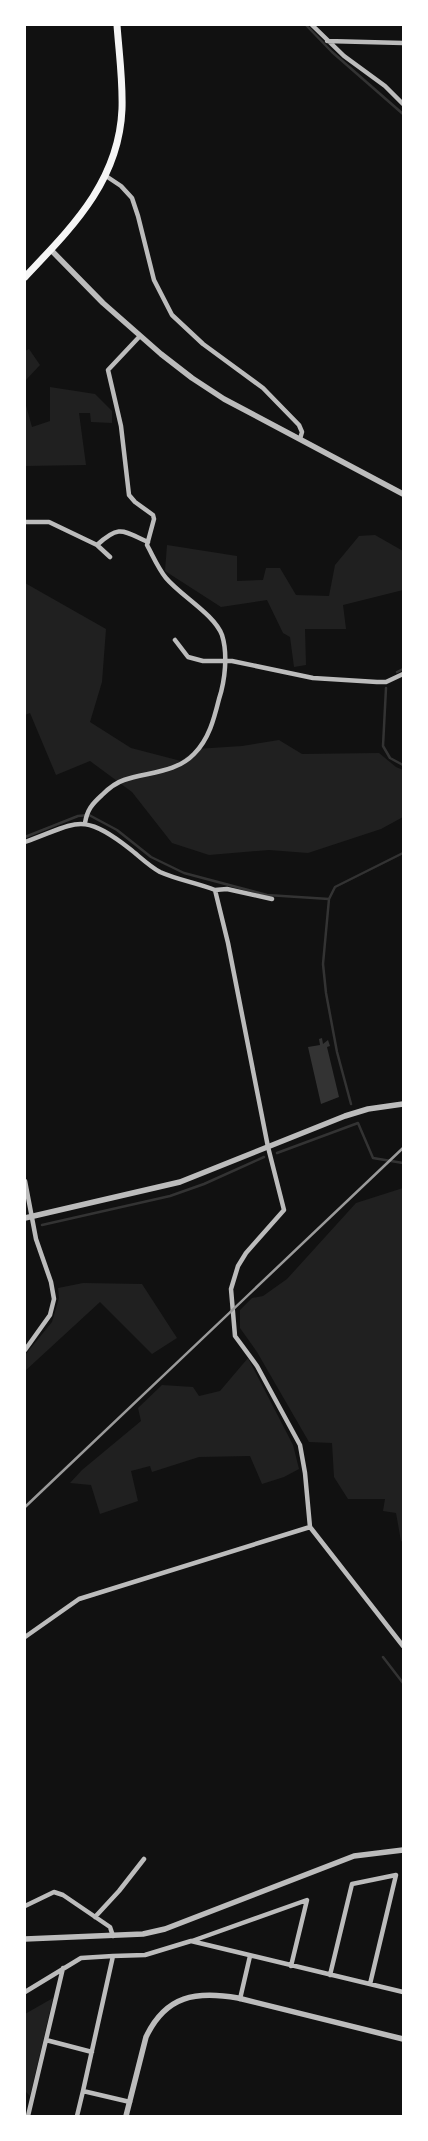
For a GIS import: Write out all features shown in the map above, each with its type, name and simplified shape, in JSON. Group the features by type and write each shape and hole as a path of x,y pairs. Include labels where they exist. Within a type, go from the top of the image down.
{"main road":[{"path":"25,277 51,250 91,202 114,158 120,132 122,110 117,25"}],"street":[{"path":"312,25 344,56 386,86 403,104"},
{"path":"327,41 403,43"},
{"path":"106,176 121,186 132,198 154,280 172,315 203,344 250,377 281,405 299,424 302,432 300,439"},
{"path":"51,250 103,304 192,378 224,399 403,494"},
{"path":"85,823 86,814 91,804 112,785 124,780 164,771 183,763 193,756 205,742 212,726 221,693 225,661 222,635 212,621 167,578 148,545 154,517 151,512 135,502 129,495 120,419 108,370 140,336"},
{"path":"25,522 49,522 97,545 110,557"},
{"path":"97,545 110,533 121,530 148,542"},
{"path":"175,640 188,657 203,661 225,661 328,680 386,682 403,674"},
{"path":"25,842 65,826 85,823 94,825 107,831 159,871 215,890 226,889 272,899"},
{"path":"215,890 228,943 268,1147 284,1210 246,1253 238,1266 231,1288 235,1336 257,1366 300,1445 305,1473 310,1527 403,1646"},
{"path":"25,1218 180,1182 352,1114 384,1106 403,1104"},
{"path":"25,1181 36,1239 51,1282 54,1299 50,1315 25,1350"},
{"path":"25,1637 79,1599 310,1527"},
{"path":"25,1939 143,1934 165,1929 354,1856 403,1850"},
{"path":"95,1917 119,1891 144,1859"},
{"path":"330,1975 352,1884 396,1875 370,1984"},
{"path":"25,1906 54,1892 69,1898 110,1927 113,1936"},
{"path":"25,1992 81,1958 145,1955 307,1900 290,1966"},
{"path":"190,1941 403,1992"},
{"path":"77,2116 114,1956"},
{"path":"240,1999 250,1956"},
{"path":"28,2116 63,1968"},
{"path":"126,2116 146,2037 151,2027 164,2011 181,2000 203,1994 240,1999 403,2039"},
{"path":"46,2040 92,2052"},
{"path":"83,2091 130,2102"}],"shaded area":[{"path":"29,349 40,365 25,381 25,351"},
{"path":"50,387 95,394 112,411 112,423 91,422 90,413 79,413 86,465 25,466 25,402 32,427 50,421"},
{"path":"375,535 403,551 403,590 343,605 346,629 305,629 306,665 294,667 290,637 283,633 267,600 221,607 165,571 167,545 237,556 237,581 263,580 266,568 280,568 296,595 329,596 335,565 359,536"},
{"path":"25,583 106,629 102,682 90,722 131,748 181,761 196,749 242,746 279,740 302,754 379,753 396,767 403,770 403,817 381,829 308,853 269,850 209,855 172,843 132,792 90,761 56,775 30,713 25,715"},
{"path":"322,1038 323,1044 328,1040 330,1046 327,1047 339,1097 321,1104 308,1047 320,1045 319,1039"},
{"path":"403,1188 403,1542 401,1541 396,1513 383,1511 385,1499 348,1499 334,1477 332,1443 309,1442 257,1352 240,1328 240,1310 252,1298 263,1296 287,1279 356,1203"},
{"path":"83,1283 142,1284 177,1338 152,1354 100,1302 25,1371 25,1355 52,1322 59,1298 58,1288"},
{"path":"248,1358 293,1445 299,1469 284,1477 262,1484 250,1456 199,1457 152,1472 150,1466 131,1471 138,1501 100,1514 91,1485 70,1483 82,1470 141,1421 138,1408 162,1385 193,1387 199,1396 220,1391"},
{"path":"53,1998 30,2096 25,2091 25,2014"}],"waterway":[{"path":"306,25 332,52 403,114"},
{"path":"397,672 403,669"},
{"path":"386,688 383,746 390,758 403,765"},
{"path":"25,837 78,816 89,815 117,830 151,857 184,873 267,895 329,899"},
{"path":"351,1104 337,1052 326,993 323,964 329,899 335,887 403,853"},
{"path":"277,1153 358,1123 373,1158 403,1163"},
{"path":"42,1225 170,1196 204,1184 264,1157"},
{"path":"383,1657 403,1683"}],"railway":[{"path":"25,1507 403,1148"}]}
